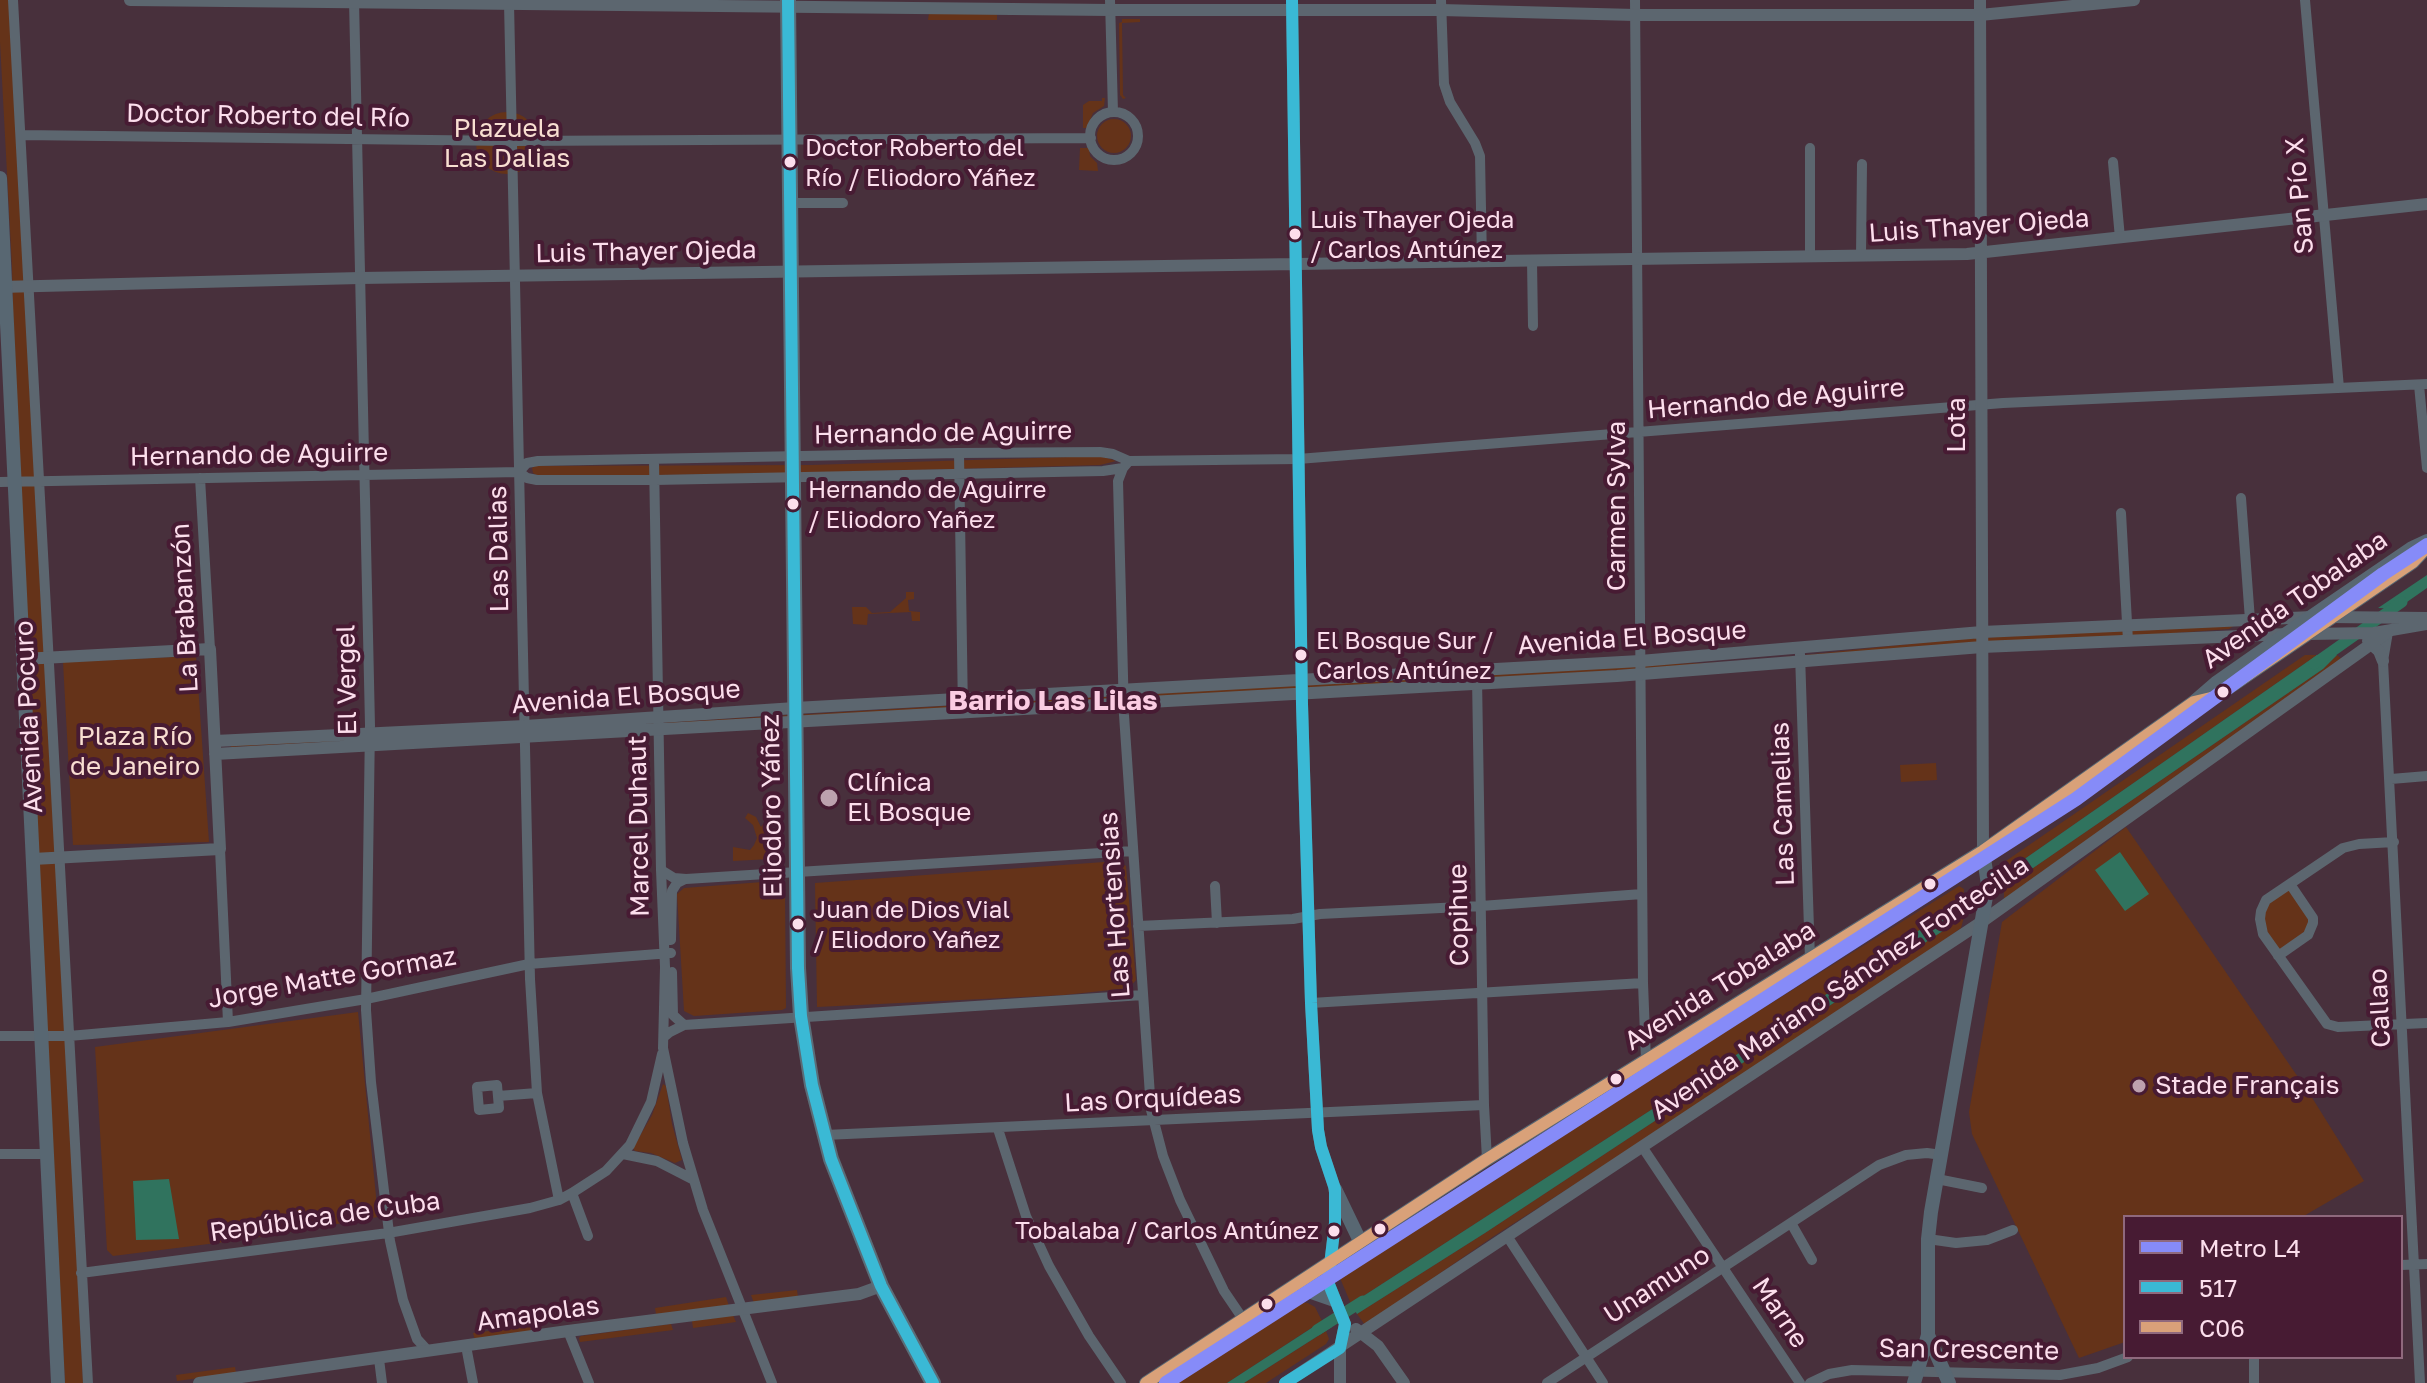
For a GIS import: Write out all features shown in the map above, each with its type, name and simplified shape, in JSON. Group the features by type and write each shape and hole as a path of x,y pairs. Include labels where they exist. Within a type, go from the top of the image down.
{"main road":[{"name":"Eliodoro Yáñez","path":"788,3 801,1016 812,1085 845,1195 881,1286 933,1383"},
{"name":"Avenida Pocuro","path":"0,178 7,482 23,659 58,1383"},
{"name":"Avenida Tobalaba","path":"2194,702 2215,697 2337,617 2413,562 2427,544"},
{"name":"Avenida Tobalaba","path":"1146,1383 1487,1159 1983,851 2286,634 2412,548 2427,544"},
{"name":"Lota","path":"1928,1335 1928,1239 1980,923 1983,851"},
{"path":"1335,1189 1360,1241"},
{"path":"1287,1290 1311,1292 1341,1314"},
{"path":"1915,1377 1928,1335"},
{"path":"1928,1335 1946,1377"}],"street":[{"name":"Avenida Pocuro","path":"13,0 88,1383"},
{"path":"130,0 1441,5 1635,15 1980,15 2134,0"},
{"name":"Carmen Sylva","path":"1635,0 1646,1060"},
{"name":"Lota","path":"1980,0 1983,851"},
{"name":"San Pío X","path":"2305,0 2339,388"},
{"name":"El Vergel","path":"354,1 370,739 366,999 371,1082 388,1233 403,1300 417,1339 428,1351"},
{"name":"Las Dalias","path":"509,3 529,964 537,1093 559,1200"},
{"path":"1110,5 1113,112"},
{"path":"1292,5 1302,694 1311,1003 1316,1113 1321,1147 1335,1189 1335,1231 1328,1282 1341,1314 1340,1383"},
{"path":"1441,5 1444,84 1450,102 1480,156 1482,261"},
{"path":"1113,112 1128,116 1137,129 1138,137 1133,152 1119,160 1103,157 1092,145 1091,138 1094,123 1113,112"},
{"name":"Doctor Roberto del Río","path":"21,135 512,141 1091,138"},
{"path":"1810,148 1810,257"},
{"path":"2113,162 2120,238"},
{"path":"1861,256 1862,164"},
{"path":"790,203 843,203"},
{"name":"Luis Thayer Ojeda","path":"3,287 360,278 1981,254 2427,204"},
{"path":"1532,261 1533,326"},
{"path":"2423,385 2427,468"},
{"name":"Hernando de Aguirre","path":"7,482 519,472 537,480 655,480 1110,470 1126,465 1298,459 1981,405 2423,385"},
{"name":"Hernando de Aguirre","path":"519,472 533,461 959,453 1100,452 1126,465"},
{"path":"959,453 963,713"},
{"name":"Marcel Duhaut","path":"623,1154 651,1102 664,1042 668,953 661,870 654,460"},
{"name":"Las Hortensias","path":"1126,465 1118,481 1123,690 1153,1121 1180,1200 1224,1291 1243,1319"},
{"name":"La Brabanzón","path":"200,478 228,1022"},
{"path":"2232,636 2250,620 2241,498"},
{"path":"2121,513 2128,641"},
{"name":"Avenida El Bosque","path":"215,748 795,716 963,713 1477,684 1800,648 1982,632 2337,617 2427,618"},
{"path":"2388,632 2411,618"},
{"name":"Avenida El Bosque","path":"795,716 962,699 1476,670 1800,662 1982,647 2286,634 2332,634 2360,640 2427,624"},
{"name":"Callao","path":"2388,632 2383,661 2420,1383"},
{"path":"2360,640 2379,651 2383,661"},
{"name":"Avenida Mariano Sánchez Fontecilla","path":"1285,1383 1980,923 2360,640"},
{"name":"Las Camelias","path":"1800,648 1810,959"},
{"path":"23,659 210,649"},
{"name":"Copihue","path":"1476,670 1487,1159"},
{"path":"2391,779 2427,776"},
{"path":"2394,842 2343,848 2266,900 2261,911 2263,934 2327,1024 2338,1027 2427,1023"},
{"path":"33,859 220,849"},
{"path":"661,870 674,878 686,879 1133,851"},
{"path":"684,1025 673,1015 668,953 670,896 677,883 686,879"},
{"path":"2278,956 2308,935 2313,923 2313,918 2290,884"},
{"path":"1215,886 1217,923"},
{"path":"1138,926 1642,894"},
{"name":"Jorge Matte Gormaz","path":"0,1036 69,1036 228,1022 366,999 529,964 668,953"},
{"path":"1311,1003 1643,983"},
{"path":"664,1042 670,1032 684,1025 1143,995"},
{"name":"Marcel Duhaut","path":"664,1042 678,1121 694,1180 772,1383"},
{"path":"498,1096 537,1093"},
{"name":"Las Orquídeas","path":"825,1135 1484,1105"},
{"path":"998,1129 1026,1216 1049,1266 1089,1336 1121,1383"},
{"name":"Marne","path":"1643,1148 1800,1383"},
{"name":"Unamuno","path":"1547,1383 1887,1161 1917,1153 1942,1155"},
{"path":"0,1154 47,1154"},
{"path":"623,1154 666,1164 694,1180"},
{"name":"República de Cuba","path":"81,1273 388,1233 530,1208 572,1193 606,1171 623,1154"},
{"path":"1937,1179 1982,1188"},
{"path":"572,1193 588,1236"},
{"path":"1791,1223 1812,1260"},
{"path":"1928,1239 1956,1243 1987,1240 2013,1230"},
{"path":"1507,1236 1603,1383"},
{"path":"2403,1265 2427,1264"},
{"name":"Amapolas","path":"200,1383 288,1377 428,1351 859,1294 881,1286"},
{"path":"1341,1314 1378,1346 1404,1383"},
{"path":"568,1331 589,1383"},
{"path":"466,1346 473,1383"},
{"path":"379,1359 382,1383"},
{"name":"San Crescente","path":"1810,1383 1829,1374 1852,1370 1915,1377 2060,1375 2098,1368 2123,1359"},
{"path":"2254,1359 2254,1383"}],"green space":[{"path":"0,0 9,0 39,490 83,1383 65,1383 17,497 12,267"},
{"path":"929,13 997,14 997,20 928,20"},
{"path":"1122,19 1140,19 1140,22 1122,23 1123,95 1126,98 1123,99 1120,95 1119,23"},
{"path":"1105,98 1104,106 1093,113 1087,128 1083,128 1083,105 1089,101 1102,101"},
{"name":"Plazuela Las Dalias","path":"501,112 513,112 529,121 536,131 536,155 529,165 513,174 501,174 481,160 476,149 476,137 490,117"},
{"path":"1114,119 1126,124 1131,136 1126,148 1114,153 1102,148 1097,136 1102,124"},
{"path":"1080,148 1089,148 1098,171 1079,170"},
{"path":"1101,456 1116,461 1100,465 772,474 538,476 532,468 811,465"},
{"path":"906,592 914,592 914,599 908,600 909,611 920,612 920,621 912,621 911,612 868,614 867,625 853,624 852,607 866,607 872,613 890,612 906,598"},
{"path":"2235,625 2229,629 2175,633 1394,685 231,747 230,744 491,733 1632,665 1737,662 1958,639"},
{"path":"2305,655 2317,655 2003,874 2003,863"},
{"path":"2337,655 2345,662 2004,899 2004,888 2323,669"},
{"name":"Plaza Río de Janeiro","path":"196,656 209,842 73,845 63,662"},
{"path":"1936,763 1937,780 1901,782 1900,765"},
{"path":"748,813 756,817 761,827 769,821 771,859 733,861 733,847 750,850 757,838 753,825 745,818"},
{"name":"Stade Français","path":"2126,827 2311,1096 2364,1181 2305,1215 2123,1215 2123,1343 2079,1358 1972,1134 1969,1112 2002,922"},
{"path":"1118,861 1126,866 1136,980 1129,988 1064,995 817,1007 815,883"},
{"path":"776,881 785,887 786,1008 694,1016 684,1011 677,894 684,888"},
{"path":"1959,886 1964,889 1963,900 1914,935 1770,1033 1351,1304 1340,1278 1533,1152"},
{"path":"2289,888 2311,919 2310,927 2280,952 2266,932 2263,917 2269,902"},
{"path":"1964,917 1961,928 1851,1008 1494,1236 1365,1325 1357,1314 1485,1233"},
{"path":"358,1012 378,1217 248,1239 113,1256 107,1250 95,1047"},
{"path":"663,1084 666,1086 682,1160 675,1163 633,1148 652,1115"},
{"path":"797,1290 798,1297 754,1303 751,1295"},
{"path":"726,1297 729,1306 656,1314 655,1308"},
{"path":"1299,1302 1315,1307 1322,1321 1227,1383 1174,1383 1285,1308"},
{"path":"733,1315 736,1322 693,1328 692,1321"},
{"path":"671,1324 673,1330 580,1342 579,1338 581,1336"},
{"path":"530,1326 531,1332 475,1340 473,1333"},
{"path":"1326,1331 1329,1339 1326,1344 1266,1383 1244,1383"},
{"path":"235,1367 236,1373 177,1381 176,1375"}],"shaded area":[{"path":"2427,575 2427,588 2397,609 2378,608"},
{"path":"2317,655 2337,655 2323,669 2004,888 2003,874"},
{"path":"2120,852 2149,894 2125,911 2095,870"},
{"path":"1963,900 1964,917 1357,1314 1351,1304 1770,1033"},
{"path":"169,1179 179,1239 136,1240 133,1181"},
{"path":"1327,1318 1332,1327 1244,1383 1227,1383"}],"waterway":[{"path":"2314,664 2402,602"},
{"path":"1953,915 2015,873"},
{"path":"1317,1330 1363,1301"}],"metro line":[{"name":"L4","path":"1166,1383 2076,799 2427,545"}],"transit line":[{"name":"517","path":"788,0 801,1016 812,1085 831,1159 881,1286 933,1383"},
{"name":"517","path":"1285,1383 1340,1348 1345,1324 1328,1282 1335,1223 1335,1189 1318,1130 1311,1003 1302,704 1292,0"},
{"name":"C06","path":"1146,1383 1487,1159 1983,851 2194,702 2215,697 2413,562 2427,547"}],"place":[{"name":"Doctor Roberto del Río / Eliodoro Yáñez","path":"790,162"},
{"name":"Luis Thayer Ojeda / Carlos Antúnez","path":"1295,234"},
{"name":"Hernando de Aguirre / Eliodoro Yañez","path":"793,504"},
{"name":"El Bosque Sur / Carlos Antúnez","path":"1301,655"},
{"name":"Clínica El Bosque","path":"829,798"},
{"name":"Juan de Dios Vial / Eliodoro Yañez","path":"798,924"},
{"name":"Stade Français","path":"2139,1086"},
{"name":"Tobalaba / Carlos Antúnez","path":"1334,1231"}],"district":[{"name":"Barrio Las Lilas","path":"1053,701"}]}
